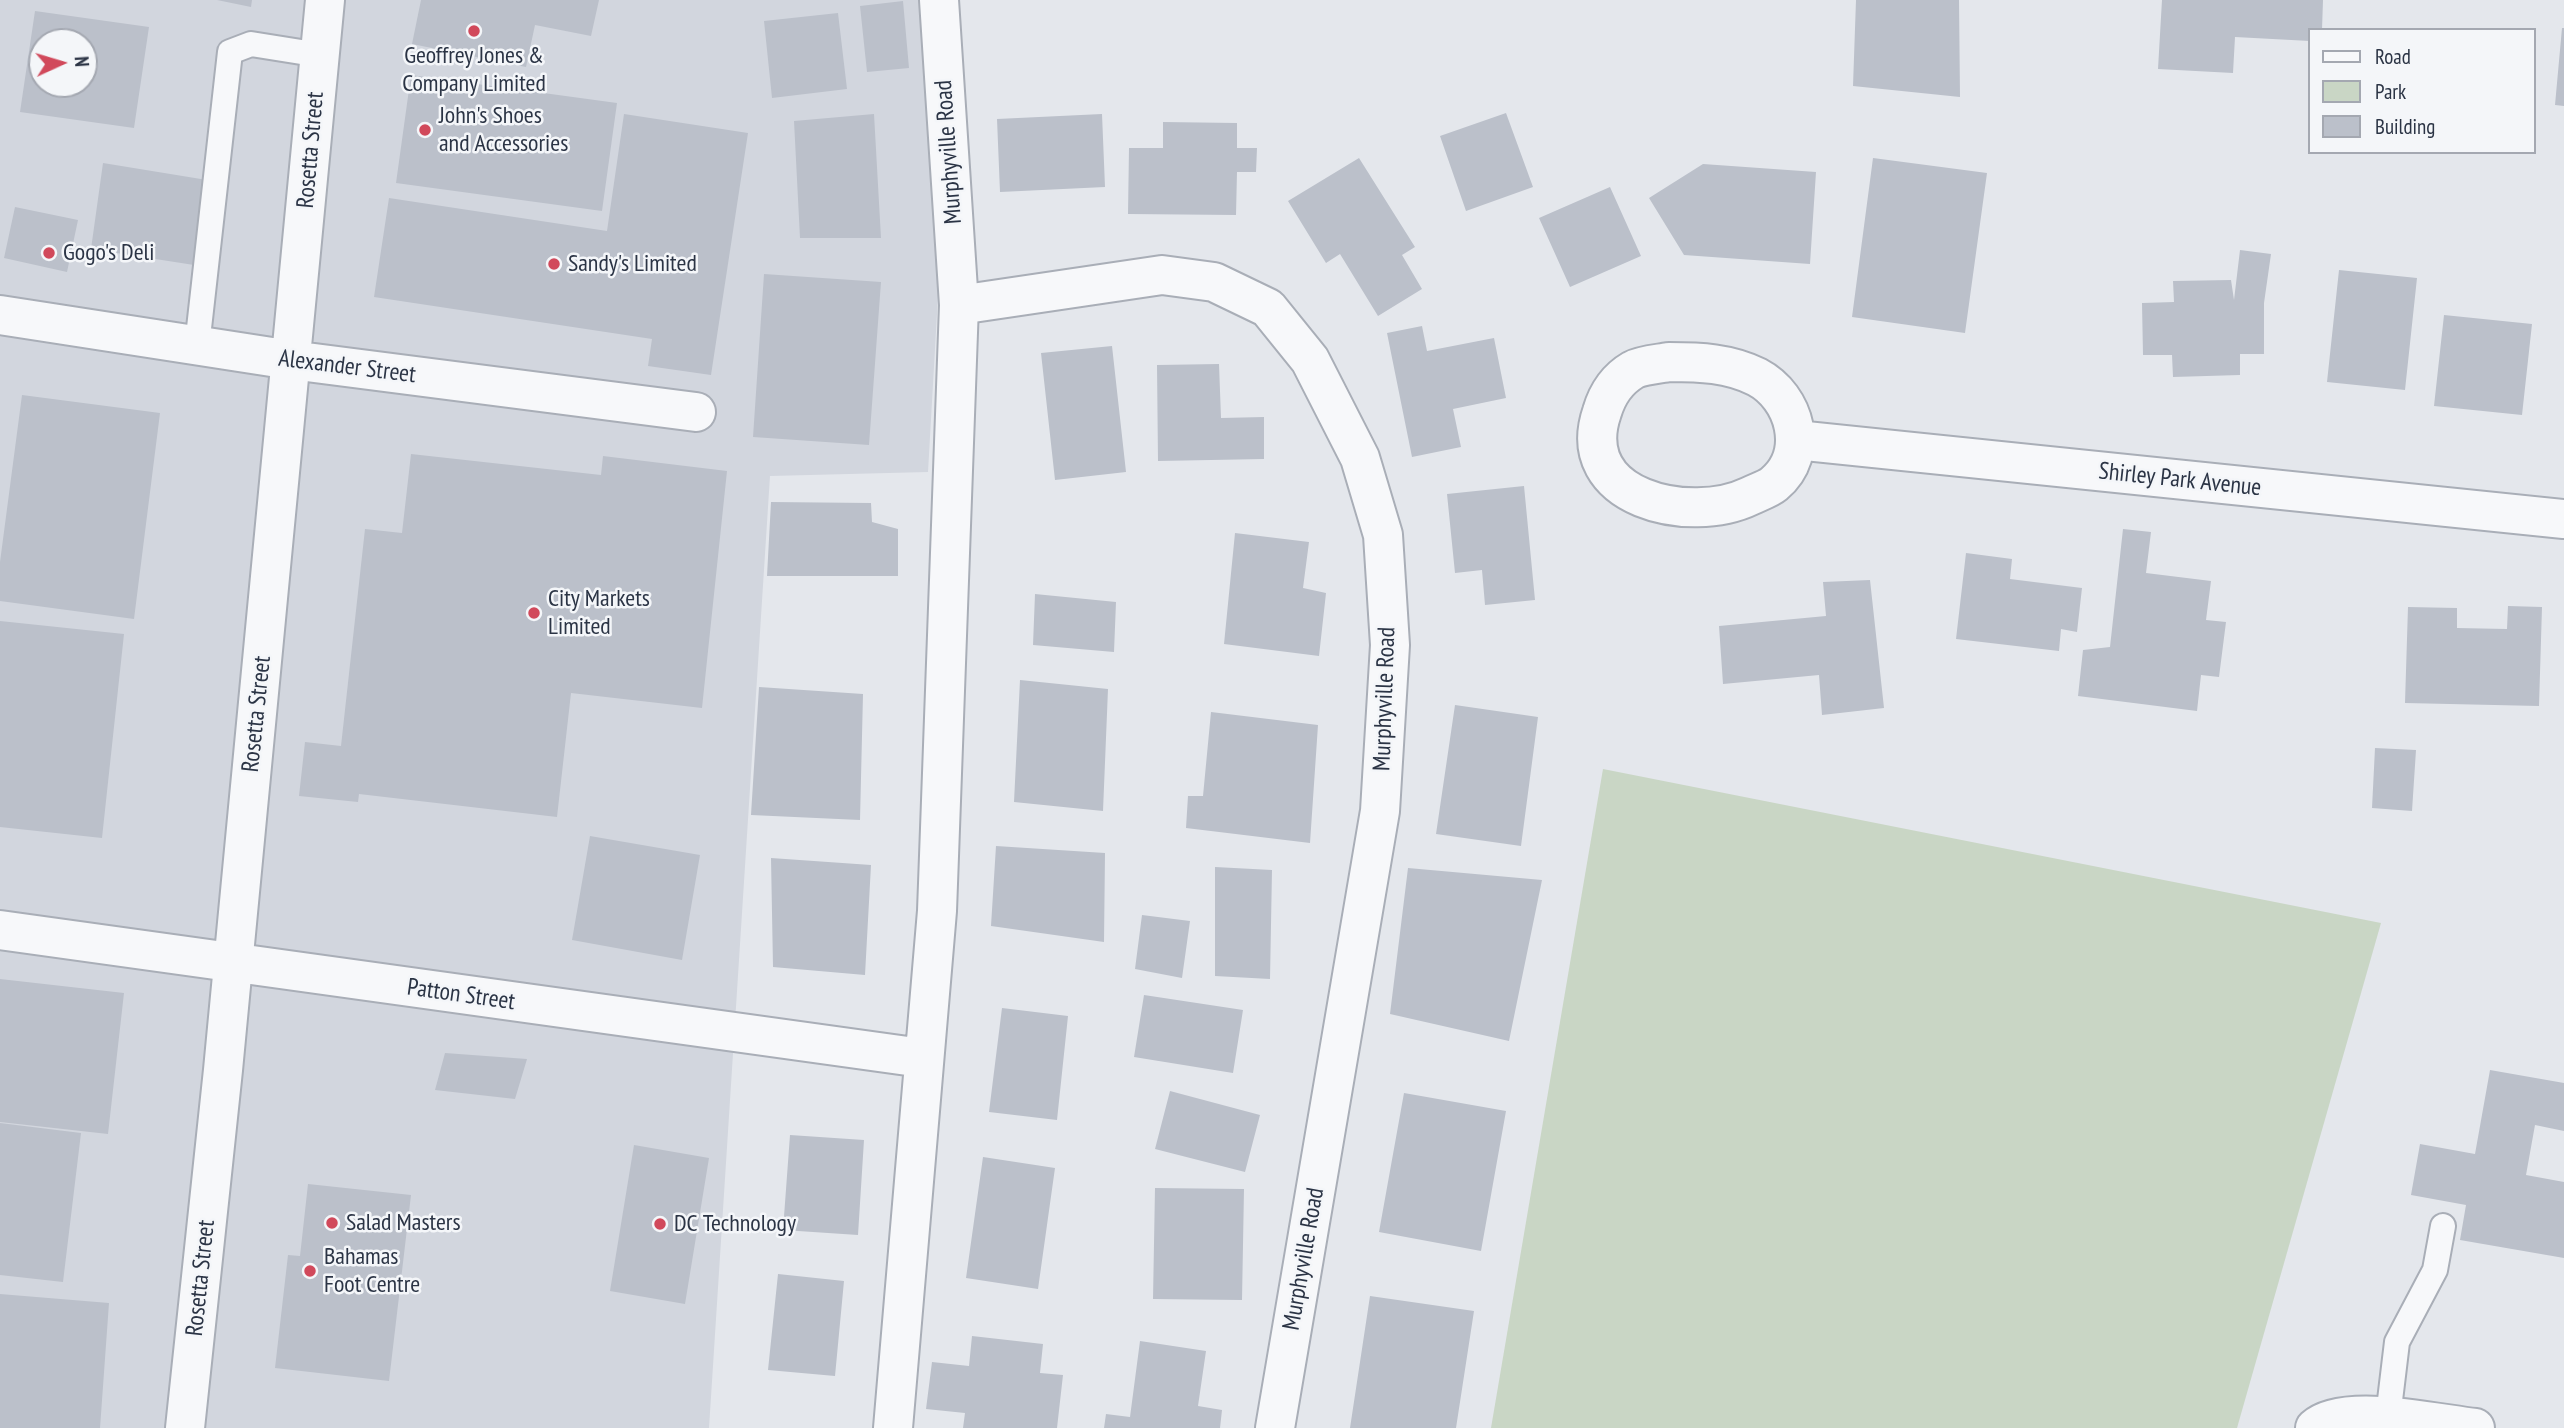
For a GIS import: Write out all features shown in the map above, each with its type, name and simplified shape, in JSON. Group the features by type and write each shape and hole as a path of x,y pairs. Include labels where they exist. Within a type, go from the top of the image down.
{"street":[{"name":"Rosetta Street","path":"185,1428 325,0"},
{"name":"Murphyville Road","path":"893,1428 922,1058 937,911 959,305 939,0"},
{"name":"Murphyville Road","path":"959,305 1161,275 1214,282 1268,308 1310,360 1360,458 1383,535 1390,645 1381,811 1275,1428"},
{"name":"Alexander Street","path":"0,315 291,360 696,412"},
{"path":"1669,362 1713,362 1758,378 1784,399 1793,418 1796,440 1790,464 1774,484 1743,499 1697,507 1654,503 1623,489 1601,460 1596,428 1608,391 1633,370 1669,362"},
{"name":"Shirley Park Avenue","path":"1796,440 2564,519"},
{"name":"Patton Street","path":"0,930 922,1058"},
{"path":"2315,1428 2342,1417 2388,1418 2475,1428"}],"lane":[{"path":"197,346 230,52 251,44 320,55"},
{"path":"2388,1418 2397,1342 2435,1270 2443,1226"}],"shaded area":[{"path":"0,0 922,0 940,261 928,472 770,476 709,1428 0,1428"}],"green space":[{"path":"1603,769 2381,923 2237,1428 1491,1428"}],"building":[{"path":"217,0 252,0 251,7"},
{"name":"Geoffrey Jones & Company Limited","path":"421,0 599,0 591,36 535,25 526,67 412,44"},
{"path":"1856,0 1959,0 1960,97 1853,86"},
{"path":"2162,0 2323,0 2322,28 2308,28 2308,41 2235,37 2233,73 2158,69"},
{"path":"903,1 909,68 867,72 860,6"},
{"path":"35,11 149,27 134,128 20,112 28,58 28,98 98,98 98,28 32,28"},
{"path":"838,13 847,89 772,98 764,21"},
{"path":"2564,28 2564,106 2555,105"},
{"path":"411,75 617,103 602,211 396,183"},
{"path":"1506,113 1533,187 1466,211 1440,136"},
{"name":"Sandy's Limited","path":"624,114 748,133 711,375 648,366 652,339 374,297 389,198 607,231"},
{"path":"874,114 881,238 800,238 794,121"},
{"path":"1102,114 1105,187 1000,192 997,119"},
{"path":"1163,122 1237,123 1237,148 1257,148 1256,172 1237,172 1236,215 1128,214 1129,148 1163,148"},
{"path":"1359,158 1415,247 1402,255 1422,289 1378,316 1340,254 1326,263 1288,201"},
{"path":"1873,158 1987,173 1965,333 1852,317"},
{"path":"103,163 207,180 194,265 91,249"},
{"path":"1703,164 1816,172 1810,264 1684,255 1649,198"},
{"path":"1610,187 1641,256 1570,287 1539,218"},
{"path":"15,207 78,220 67,272 4,258"},
{"path":"2240,250 2271,254 2264,303 2264,354 2240,354 2240,375 2173,377 2172,355 2143,355 2142,303 2174,302 2173,281 2231,280 2234,300"},
{"path":"2339,270 2417,278 2405,390 2327,382"},
{"path":"764,274 881,282 869,445 753,437"},
{"path":"2444,315 2532,324 2522,415 2434,406"},
{"path":"1422,326 1427,351 1494,338 1506,398 1453,409 1461,447 1412,457 1387,333"},
{"path":"1112,346 1126,472 1055,480 1041,353"},
{"path":"1219,364 1221,418 1264,417 1264,459 1158,461 1157,365"},
{"path":"22,395 160,413 134,619 0,601 0,562"},
{"name":"City Markets Limited","path":"411,454 601,475 603,456 727,471 702,708 571,693 557,817 359,794 358,802 299,796 305,742 341,746 365,529 402,533"},
{"path":"1524,486 1535,600 1485,605 1482,570 1455,573 1447,494"},
{"path":"771,502 871,503 872,522 898,529 898,576 767,576"},
{"path":"2123,529 2151,532 2146,573 2211,581 2206,620 2226,622 2219,677 2201,675 2197,711 2078,696 2083,650 2110,647"},
{"path":"1235,533 1309,542 1303,588 1326,593 1319,656 1224,644"},
{"path":"1966,553 2012,559 2010,579 2082,588 2077,632 2061,629 2059,651 1956,639"},
{"path":"1870,580 1884,708 1822,715 1819,675 1723,684 1719,626 1826,616 1823,582"},
{"path":"1035,594 1116,602 1114,652 1033,645"},
{"path":"2508,606 2542,607 2539,706 2405,703 2408,607 2457,608 2457,628 2507,629"},
{"path":"0,621 124,634 102,838 0,827"},
{"path":"1020,680 1108,689 1103,811 1014,802"},
{"path":"759,687 863,694 860,820 751,815"},
{"path":"1455,705 1538,717 1521,846 1436,834"},
{"path":"1211,712 1318,725 1310,843 1186,828 1188,796 1203,796"},
{"path":"2375,748 2416,750 2412,811 2372,808"},
{"path":"590,836 700,855 682,960 572,940"},
{"path":"996,846 1105,853 1104,942 991,926"},
{"path":"771,858 871,865 865,975 773,967"},
{"path":"1215,867 1272,870 1270,979 1215,976"},
{"path":"1408,868 1542,880 1509,1041 1390,1014"},
{"path":"1142,915 1190,921 1182,978 1135,969"},
{"path":"0,979 124,993 108,1134 0,1122"},
{"path":"1144,995 1243,1010 1233,1073 1134,1057"},
{"path":"1002,1008 1068,1016 1057,1120 989,1112"},
{"path":"445,1053 527,1059 515,1099 435,1090"},
{"path":"2490,1070 2564,1083 2564,1131 2535,1125 2526,1175 2564,1182 2564,1258 2460,1240 2466,1205 2411,1195 2420,1144 2475,1154"},
{"path":"1170,1091 1260,1115 1245,1172 1155,1149"},
{"path":"1404,1093 1506,1111 1481,1251 1379,1232"},
{"path":"0,1123 81,1133 63,1282 0,1275"},
{"path":"790,1135 864,1140 858,1235 783,1230"},
{"name":"DC Technology","path":"634,1145 709,1158 685,1304 610,1291"},
{"path":"983,1157 1055,1168 1038,1289 966,1278"},
{"path":"308,1184 411,1195 389,1381 275,1368 288,1255 300,1256"},
{"path":"1155,1188 1244,1189 1242,1300 1153,1299"},
{"path":"778,1274 844,1281 835,1376 768,1370"},
{"path":"0,1294 109,1303 100,1428 0,1428"},
{"path":"1370,1296 1474,1311 1456,1428 1350,1428"},
{"path":"972,1336 1043,1344 1040,1373 1063,1375 1057,1428 963,1428 965,1413 926,1409 932,1362 969,1366"},
{"path":"1140,1341 1206,1351 1198,1406 1222,1410 1220,1428 1104,1428 1106,1414 1130,1417"}],"place":[{"name":"Geoffrey Jones & Company Limited","path":"474,31"},
{"name":"John's Shoes and Accessories","path":"425,130"},
{"name":"Gogo's Deli","path":"49,253"},
{"name":"Sandy's Limited","path":"554,264"},
{"name":"City Markets Limited","path":"534,613"},
{"name":"Salad Masters","path":"332,1223"},
{"name":"DC Technology","path":"660,1224"},
{"name":"Bahamas Foot Centre","path":"310,1271"}]}
